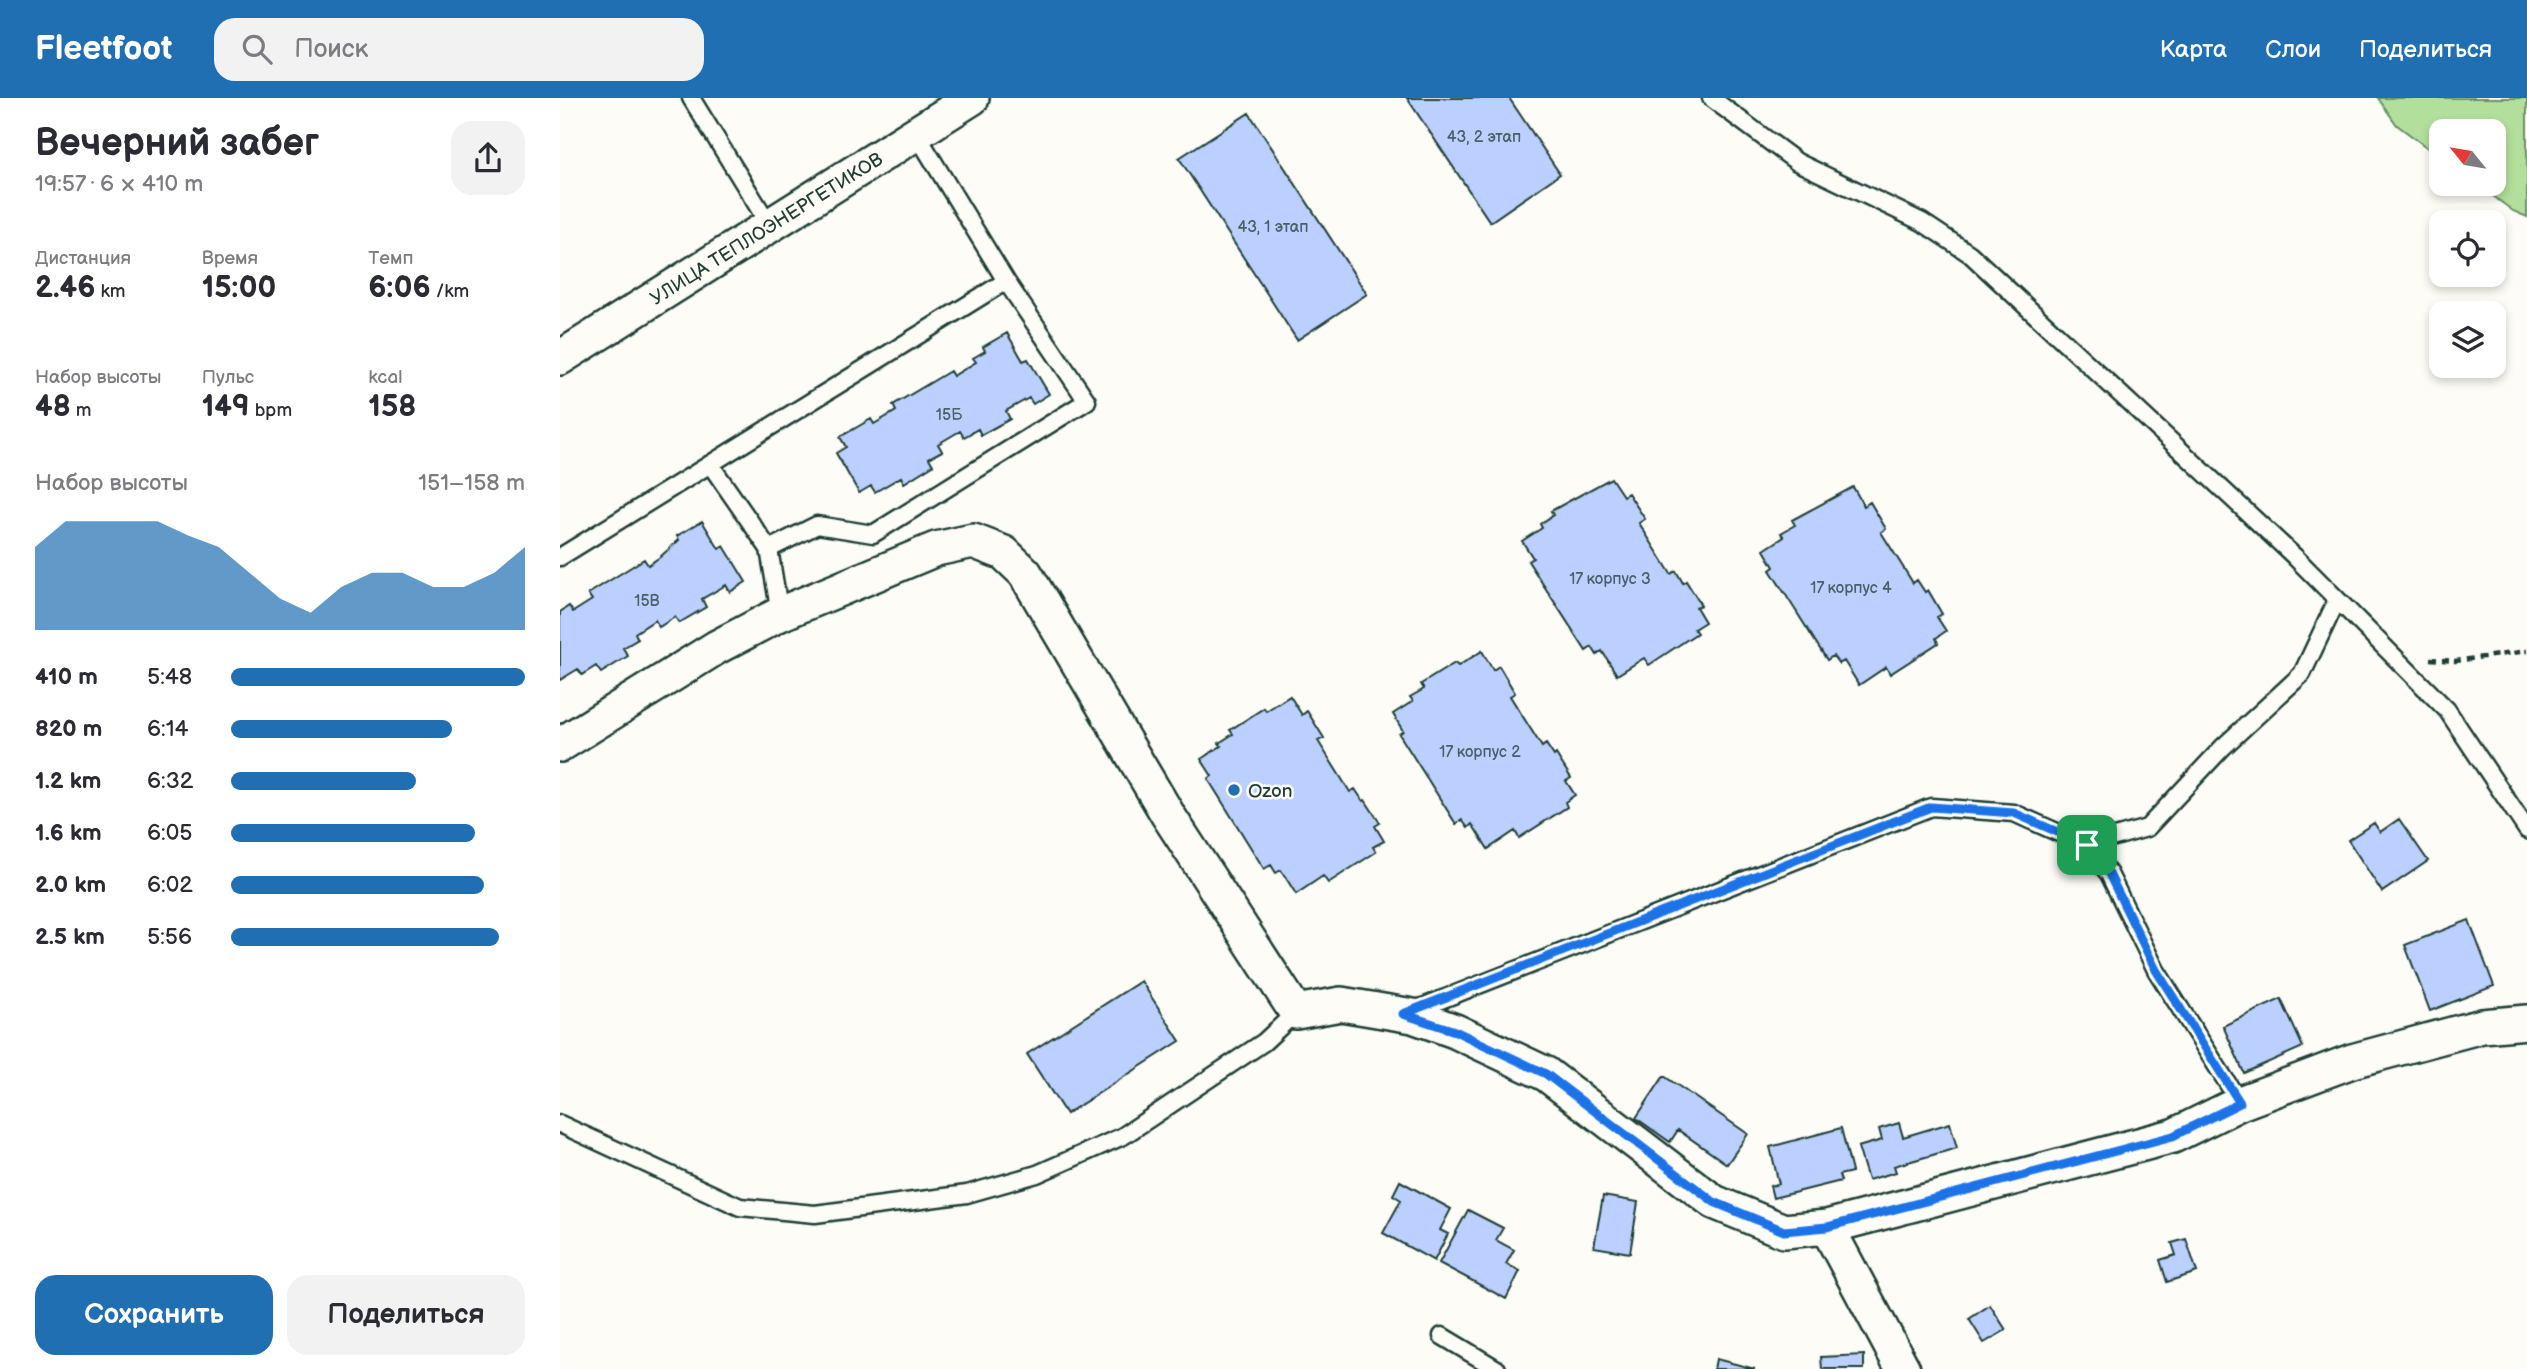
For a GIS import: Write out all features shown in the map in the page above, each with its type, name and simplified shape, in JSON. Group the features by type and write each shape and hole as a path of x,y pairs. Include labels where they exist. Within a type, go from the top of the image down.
{"street":[{"name":"УЛИЦА ТЕПЛОЭНЕРГЕТИКОВ","path":"560,358 972,98"},
{"path":"560,745 717,647 780,614 936,549 973,541 1004,553 1025,573 1168,815 1296,1012 1340,1004 1403,1014 1455,1031 1546,1074 1714,1202 1784,1231 1827,1227 2173,1136 2240,1103 2352,1061 2482,1026 2527,1023"},
{"path":"1827,1227 1903,1369"}],"lane":[{"path":"691,98 770,226"},
{"path":"1711,98 1797,162 1922,222 1970,254 2337,600 2447,710 2527,830"},
{"path":"769,549 817,524 873,534 1087,401 1006,281 916,133"},
{"path":"560,557 1006,281"},
{"path":"710,464 769,549 780,614"},
{"path":"2087,845 2147,828 2223,747 2302,674 2337,600"},
{"path":"1403,1014 1931,807 2014,813 2087,845 2109,874 2156,970 2240,1103"},
{"path":"560,1124 740,1207 815,1214 967,1194 1037,1174 1123,1136 1264,1042 1296,1012"},
{"path":"1442,1336 1497,1369"}],"path":[{"path":"2391,656 2455,661 2527,652"}],"green space":[{"path":"2378,98 2527,98 2527,217 2513,211 2493,196 2506,196 2506,119 2429,119 2429,149 2397,125"}],"building":[{"path":"1407,98 1509,98 1560,174 1490,222"},
{"path":"1249,113 1367,294 1297,340 1179,158"},
{"path":"1007,333 1023,361 1028,359 1049,394 1033,404 1029,398 1006,411 1010,419 981,435 978,429 964,437 960,431 938,444 942,451 929,458 933,465 904,483 901,477 875,492 871,486 859,493 836,453 846,447 840,437 871,419 874,424 896,411 893,405 950,371 953,376 976,362 973,358 985,351 983,347"},
{"path":"1611,478 1623,496 1628,493 1645,519 1639,523 1671,574 1676,571 1683,583 1686,581 1701,605 1696,607 1705,622 1694,629 1697,633 1649,665 1644,658 1617,675 1602,651 1597,655 1592,647 1586,651 1528,561 1533,558 1522,541 1542,528 1540,524 1553,515 1551,511"},
{"path":"1853,487 1864,506 1870,502 1886,529 1881,532 1913,583 1917,580 1925,592 1928,590 1942,614 1937,617 1946,631 1936,638 1938,643 1890,674 1886,667 1859,685 1844,661 1839,664 1833,656 1827,660 1770,570 1774,567 1764,550 1784,537 1781,533 1795,525 1792,520"},
{"path":"702,521 719,549 724,546 746,582 730,592 726,585 702,599 706,607 679,623 675,617 659,627 655,620 635,633 638,639 623,648 628,656 601,673 596,666 582,675 578,669 560,680 560,612 569,606 573,612 592,600 588,594 644,559 648,565 679,540 677,536"},
{"path":"1482,651 1493,670 1499,666 1515,693 1510,696 1542,747 1546,744 1554,756 1556,754 1571,778 1566,781 1575,795 1565,802 1567,807 1519,838 1515,831 1488,849 1472,824 1468,828 1462,820 1456,824 1399,734 1403,731 1393,714 1413,701 1410,697 1424,689 1421,684 1455,663 1458,666"},
{"path":"1290,696 1302,715 1307,711 1324,738 1318,741 1350,792 1355,789 1380,823 1375,826 1384,841 1373,847 1376,852 1328,883 1323,876 1296,894 1281,870 1276,873 1271,865 1264,869 1208,779 1212,776 1201,759 1233,734 1230,730 1264,708 1266,711"},
{"path":"2399,819 2428,861 2382,892 2348,840 2374,823 2380,832"},
{"path":"2469,920 2494,986 2430,1011 2405,945"},
{"path":"1141,981 1180,1041 1066,1114 1027,1054"},
{"path":"2281,999 2303,1047 2244,1073 2223,1026"},
{"path":"1664,1076 1748,1134 1727,1164 1678,1130 1670,1142 1636,1118"},
{"path":"1899,1123 1903,1137 1950,1123 1957,1148 1894,1166 1896,1172 1868,1180 1858,1147 1882,1140 1879,1129"},
{"path":"1841,1128 1852,1172 1839,1175 1841,1181 1773,1198 1770,1186 1779,1184 1770,1147"},
{"path":"1400,1181 1451,1209 1440,1230 1448,1234 1434,1261 1383,1233 1401,1200 1393,1195"},
{"path":"1603,1196 1638,1202 1630,1253 1594,1247"},
{"path":"1468,1210 1503,1228 1496,1240 1514,1250 1506,1264 1520,1271 1506,1299 1439,1263"},
{"path":"2186,1239 2197,1272 2167,1282 2160,1260 2176,1255 2172,1243"},
{"path":"1990,1305 2006,1330 1984,1343 1969,1319"},
{"path":"1864,1355 1864,1369 1822,1369 1821,1357"},
{"path":"1716,1359 1755,1369 1714,1369"}],"place":[{"name":"Ozon","path":"1234,790"}],"route":[{"path":"1931,807 2014,813 2087,845 2109,874 2156,970 2240,1103 2173,1136 2024,1173 1827,1227 1784,1231 1714,1202 1546,1074 1455,1031 1403,1014 1931,807"}]}
